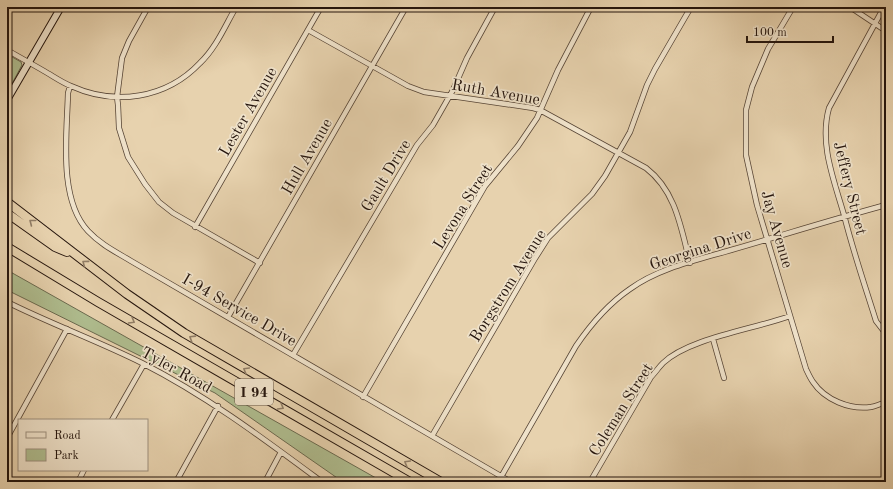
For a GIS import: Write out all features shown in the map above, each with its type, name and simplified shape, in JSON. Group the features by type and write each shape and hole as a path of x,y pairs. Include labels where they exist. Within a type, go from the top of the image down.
{"highway":[{"name":"I 94","path":"7,202 126,294 184,333 441,482"},
{"path":"7,212 55,248 74,254"},
{"name":"I 94","path":"7,247 105,306 410,482"}],"main road":[{"path":"7,100 61,7"}],"street":[{"path":"148,7 129,41 122,58 117,97 119,128 128,157 145,184 159,202 195,227 260,263"},
{"path":"7,50 70,86 91,94 117,97 139,96 165,88 187,75 200,64 212,48 236,7"},
{"name":"Lester Avenue","path":"195,227 321,7"},
{"name":"Hull Avenue","path":"228,317 406,7"},
{"name":"Gault Drive","path":"293,356 417,145 433,125 495,7"},
{"name":"Levona Street","path":"363,397 485,186 518,146 540,110 561,64 591,7"},
{"name":"Borgstrom Avenue","path":"432,436 548,238 592,194 605,176 630,132 647,85 655,69 691,7"},
{"name":"Jay Avenue","path":"793,7 768,49 752,87 746,110 746,155 757,205 806,369 813,383 827,396 842,404 871,407 886,402"},
{"path":"850,7 886,31"},
{"name":"Jeffery Street","path":"884,7 829,108 825,121 825,140 828,159 844,217 876,321 886,334"},
{"name":"Ruth Avenue","path":"308,30 408,86 424,92 449,97 540,110 646,168 656,175 665,187 673,202 690,263"},
{"name":"I-94 Service Drive","path":"70,86 68,93 67,176 72,204 78,217 88,231 107,246 131,261 511,482"},
{"name":"Georgina Drive","path":"501,477 576,346 596,318 630,288 658,273 886,205"},
{"name":"Tyler Road","path":"7,302 101,343 144,364 218,406 322,482"},
{"name":"Coleman Street","path":"590,482 651,378 664,362 683,349 790,316"},
{"path":"7,438 67,329"},
{"path":"713,339 724,378"},
{"path":"113,419 144,364"},
{"path":"176,482 218,406"},
{"path":"265,482 281,452"},
{"path":"78,482 84,471"}],"green space":[{"path":"7,54 21,62 22,65 7,93"},
{"path":"7,270 383,482 343,482 215,393 7,290"}]}
